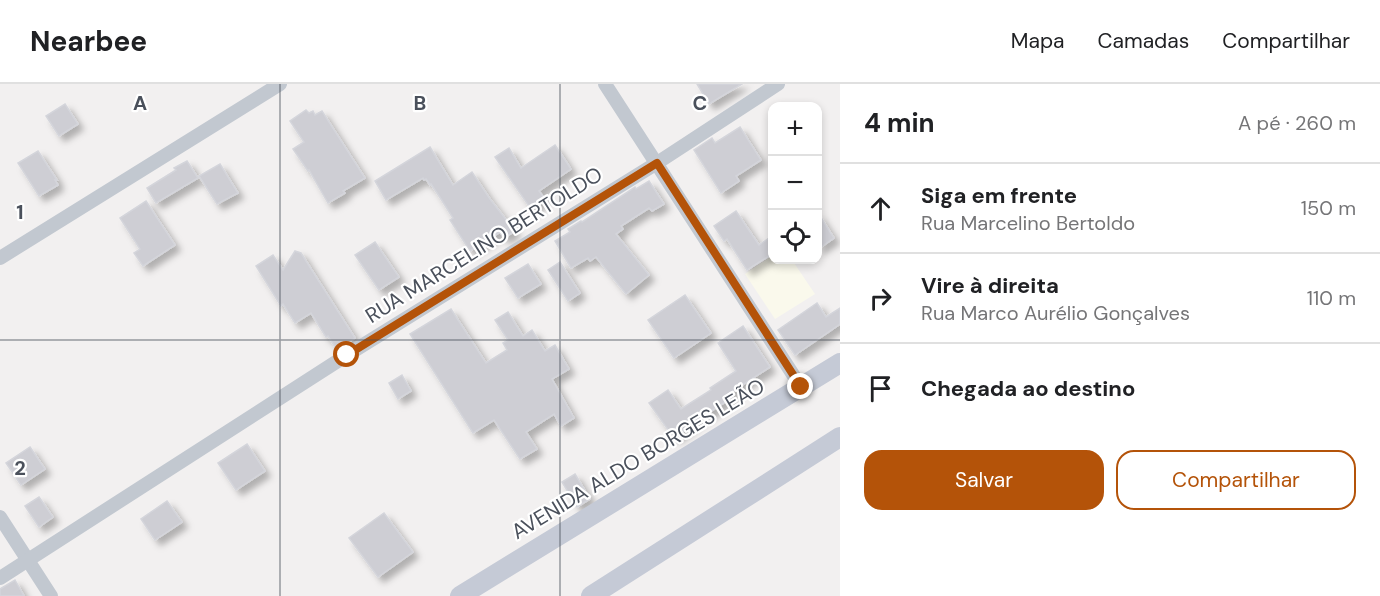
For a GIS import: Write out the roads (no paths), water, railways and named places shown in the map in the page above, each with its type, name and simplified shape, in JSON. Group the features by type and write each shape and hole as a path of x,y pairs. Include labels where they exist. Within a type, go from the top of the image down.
{"street":[{"path":"0,258 280,84"},
{"path":"605,84 801,387"},
{"name":"RUA MARCELINO BERTOLDO","path":"0,578 357,348 657,163 778,84"},
{"name":"AVENIDA ALDO BORGES LEÃO","path":"460,596 840,363"},
{"path":"591,596 840,438"},
{"path":"0,517 51,596"}]}
